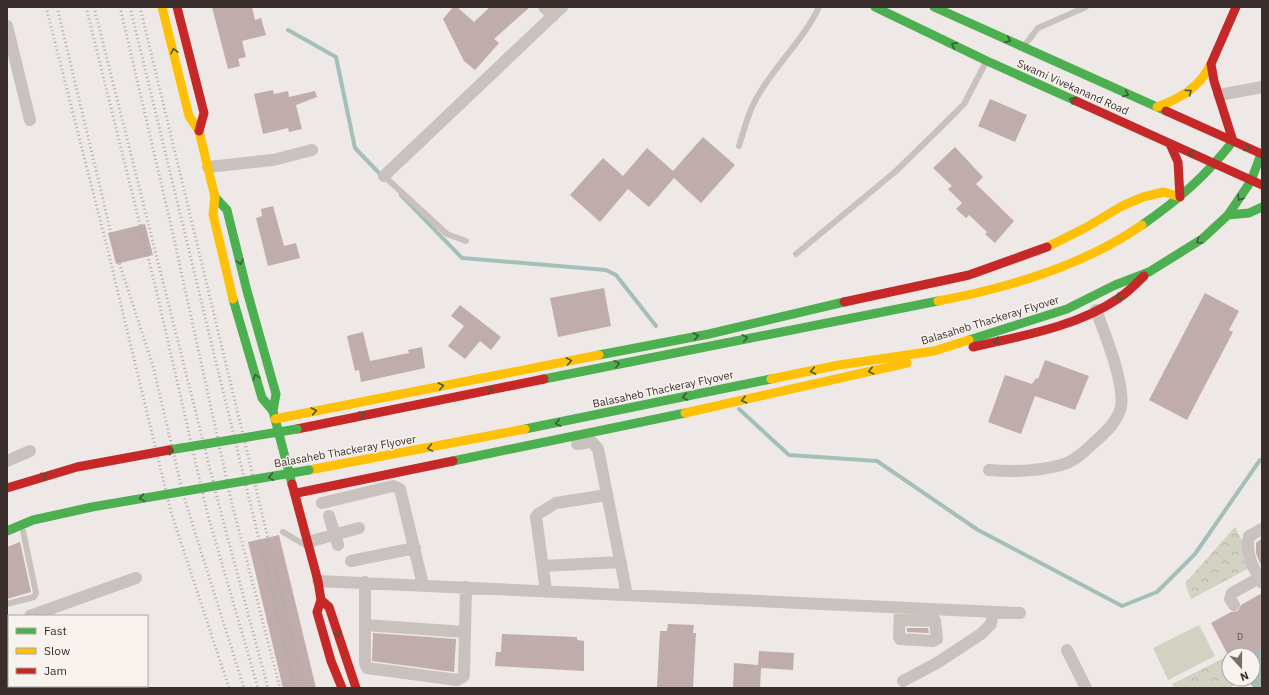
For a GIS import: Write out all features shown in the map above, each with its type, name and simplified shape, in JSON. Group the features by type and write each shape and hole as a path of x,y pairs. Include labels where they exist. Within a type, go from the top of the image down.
{"main road":[{"path":"162,7 189,116 199,131 208,167 215,197 213,214 237,315 262,398 274,415 296,493 318,581 321,600 318,612 331,661 342,688"},
{"path":"177,7 204,113 199,131"},
{"name":"Swami Vivekanand Road","path":"874,7 987,61 1262,185"},
{"name":"Swami Vivekanand Road","path":"934,7 1262,154"},
{"path":"1157,107 1191,92 1206,75 1236,7"},
{"path":"7,488 55,472 100,462 297,429 750,337 975,294 1031,278 1086,256 1136,229 1180,197 1216,163 1233,141 1220,95 1214,82 1211,64"},
{"path":"180,77 194,74"},
{"path":"1170,144 1177,153 1179,161 1180,197"},
{"name":"Balasaheb Thackeray Flyover","path":"7,531 33,520 92,507 456,443 839,365 934,351 1068,309 1115,285 1149,272 1202,239 1228,215 1252,181 1262,154"},
{"path":"274,415 709,334 891,291 969,275 1042,249 1085,228 1122,206 1143,197 1164,192 1180,197"},
{"path":"215,197 227,210 252,311 276,394 274,415"},
{"path":"1228,215 1249,213 1262,207"},
{"path":"220,248 235,244"},
{"path":"296,493 608,430 842,378 996,341 1070,321 1096,310 1117,299 1149,272"},
{"path":"237,315 252,311"},
{"path":"321,600 329,607 356,688"}],"street":[{"path":"544,7 553,16"},
{"path":"384,176 562,7"},
{"path":"7,26 30,120"},
{"path":"1220,95 1262,87"},
{"path":"208,167 273,160 312,150"},
{"path":"989,470 1012,472 1062,465 1081,454 1110,428 1121,407 1119,383 1114,360 1096,310"},
{"path":"525,455 592,442 598,449 627,595"},
{"path":"7,461 30,451"},
{"path":"322,504 393,486 397,487 402,492 423,585"},
{"path":"546,591 536,517 538,514 556,503 607,495"},
{"path":"7,540 23,531 120,510"},
{"path":"329,516 336,540"},
{"path":"309,545 336,540 359,528"},
{"path":"1234,605 1230,596 1245,593 1261,581 1253,567 1246,547 1249,536 1262,529"},
{"path":"351,561 415,548"},
{"path":"543,566 620,562"},
{"path":"33,615 136,578"},
{"path":"318,581 1020,613"},
{"path":"365,582 365,663 367,668 457,680 463,677 464,674 466,587"},
{"path":"900,608 900,620"},
{"path":"903,682 937,663 981,634 991,624 993,612"},
{"path":"365,625 465,632"},
{"path":"1067,650 1086,688"}],"lane":[{"path":"739,146 755,100 764,84 794,47 819,7"},
{"path":"1023,47 1038,28 1086,7"},
{"path":"796,254 896,171 964,104 987,61"},
{"path":"384,176 447,234 466,241"},
{"path":"7,604 34,597 36,593 23,531"},
{"path":"283,532 309,545"}],"green space":[{"path":"1235,527 1255,565 1191,599 1185,583"},
{"path":"1199,625 1215,656 1168,680 1153,648"},
{"path":"1221,660 1221,687 1231,687 1174,688 1172,684"}],"water":[{"path":"1262,640 1262,688 1253,687 1261,687 1261,647 1255,647"}],"building":[{"path":"212,7 252,7 255,20 261,18 266,35 242,41 246,57 238,59 240,66 228,69"},
{"path":"453,7 457,7 474,22 490,7 530,7 494,39 499,43 475,70 464,61 443,19"},
{"path":"273,90 274,94 288,91 289,97 315,91 317,97 296,105 302,129 289,132 288,128 263,134 254,94"},
{"path":"990,99 1027,115 1015,142 978,126"},
{"path":"703,137 735,165 701,203 674,178 649,207 628,189 600,222 570,195 603,158 623,176 647,148 673,171"},
{"path":"955,147 983,177 976,184 1014,221 995,243 985,234 987,232 969,215 966,218 956,209 962,203 948,189 952,186 933,168"},
{"path":"273,206 284,246 296,243 300,258 268,266 256,218 262,216 261,209"},
{"path":"145,224 153,255 116,264 108,233"},
{"path":"604,288 611,326 558,337 550,298"},
{"path":"1205,293 1239,311 1229,330 1233,332 1187,420 1149,400"},
{"path":"460,305 501,337 491,350 480,341 465,359 448,346 464,326 451,316"},
{"path":"363,332 370,361 409,353 408,350 422,347 425,368 361,382 359,370 355,371 347,336"},
{"path":"1045,360 1089,376 1075,410 1035,396 1021,434 988,422 1005,375 1032,384 1036,378 1038,379"},
{"path":"279,535 316,688 283,688 248,542"},
{"path":"1262,538 1262,568 1256,553 1256,543"},
{"path":"20,542 31,592 7,599 7,547"},
{"path":"1262,593 1261,649 1261,647 1224,647 1211,623 1231,612 1238,611 1241,605"},
{"path":"668,624 694,625 693,633 696,633 693,688 657,688 660,631 667,631"},
{"path":"907,628 928,628 929,633 907,632"},
{"path":"373,633 456,639 454,672 372,661"},
{"path":"502,634 577,637 577,640 584,641 584,671 495,666 496,652 501,652"},
{"path":"759,651 794,653 793,670 761,668 760,688 733,688 734,663 758,665"}],"waterway":[{"path":"288,30 336,57 355,148 382,176"},
{"path":"401,195 462,258 606,270 616,275 656,326"},
{"path":"739,409 789,455 877,461 978,530 1122,606 1157,592 1195,554 1260,460"}],"railway":[{"path":"46,7 108,251 171,512 229,688"},
{"path":"57,7 115,250 153,366 183,494 244,688"},
{"path":"86,7 155,285 207,512 258,688"},
{"path":"94,7 220,509 268,688"},
{"path":"120,7 173,234 232,504 280,688"},
{"path":"130,7 295,688"},
{"path":"140,7 304,688"}],"traffic: fast":[{"path":"875,7 987,61 1076,101"},
{"path":"934,7 1166,111"},
{"path":"1142,225 1191,187 1223,154 1233,141"},
{"path":"969,340 1067,309 1115,285 1149,272 1202,239 1228,215 1251,181 1261,154"},
{"path":"215,197 227,210 247,291 276,394 273,411 292,484"},
{"path":"1228,215 1249,213 1262,207"},
{"path":"233,299 262,398 273,411"},
{"path":"544,379 938,301"},
{"path":"599,355 709,334 844,302"},
{"path":"525,429 771,379"},
{"path":"453,461 685,413"},
{"path":"169,450 297,429"},
{"path":"7,531 33,520 92,507 309,470"}],"traffic: slow":[{"path":"162,7 189,116 199,131 215,197 213,214 233,299"},
{"path":"1157,107 1174,100 1195,86 1201,80 1211,64"},
{"path":"1047,247 1085,228 1122,206 1143,197 1164,192 1180,197"},
{"path":"938,301 964,296 1044,274 1095,252 1119,240 1142,225"},
{"path":"771,379 839,365 934,351 969,340"},
{"path":"275,419 599,355"},
{"path":"685,413 907,363"},
{"path":"309,470 525,429"}],"traffic: jam":[{"path":"177,7 204,113 199,131"},
{"path":"1233,141 1214,81 1211,64 1236,7"},
{"path":"1076,101 1262,185"},
{"path":"1166,111 1262,154"},
{"path":"1170,144 1178,162 1180,197"},
{"path":"844,302 969,275 1047,247"},
{"path":"973,347 1048,329 1085,316 1103,308 1119,298 1129,291 1144,276"},
{"path":"297,429 544,379"},
{"path":"7,488 77,467 169,450"},
{"path":"297,493 453,461"},
{"path":"292,484 318,581 321,600 317,612 331,661 342,688"},
{"path":"321,600 329,607 356,688"}]}
